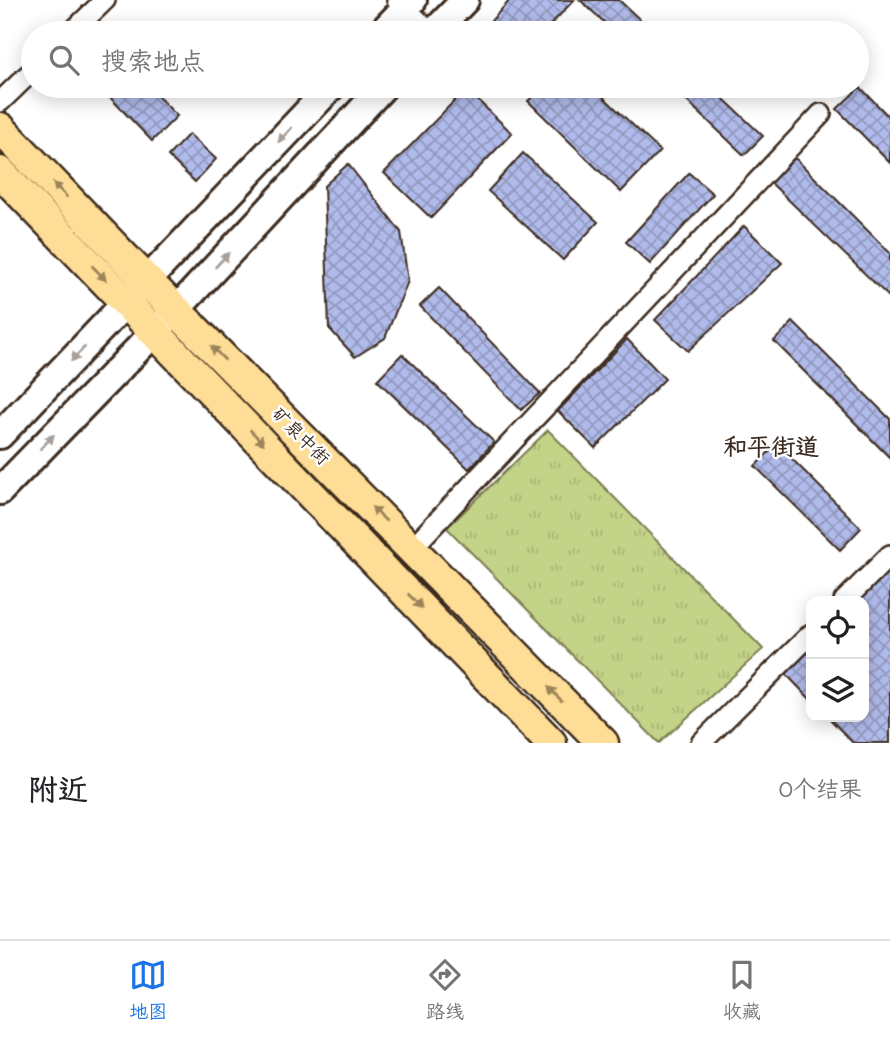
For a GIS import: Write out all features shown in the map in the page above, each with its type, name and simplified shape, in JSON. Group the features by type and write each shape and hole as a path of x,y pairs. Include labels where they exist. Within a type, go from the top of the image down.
{"main road":[{"path":"444,21 465,0"},
{"path":"391,21 405,3"},
{"path":"0,435 321,98"},
{"path":"0,491 165,321 373,98"},
{"name":"矿泉中街","path":"0,128 138,292 551,743"},
{"name":"矿泉中街","path":"0,172 138,292"},
{"name":"矿泉中街","path":"165,321 413,547 603,743"}],"street":[{"path":"83,21 105,0"},
{"path":"405,3 421,21"},
{"path":"0,102 21,82"},
{"path":"413,547 821,114"},
{"path":"849,596 890,555"},
{"path":"701,743 806,639"}],"green space":[{"path":"548,430 763,649 659,743 447,528"}],"building":[{"path":"510,0 574,0 554,21 491,21"},
{"path":"580,0 619,0 641,21 603,21"},
{"path":"869,96 890,118 890,163 837,109 848,98"},
{"path":"111,98 160,98 177,116 152,141"},
{"path":"457,98 475,98 512,133 431,218 384,173"},
{"path":"531,98 605,98 660,151 621,192 528,101"},
{"path":"684,98 723,98 763,136 744,155"},
{"path":"189,134 216,159 195,182 168,156"},
{"path":"523,153 598,222 563,260 488,191"},
{"path":"795,158 890,253 890,298 770,182"},
{"path":"348,164 401,232 408,281 385,338 355,357 329,328 324,186"},
{"path":"689,173 713,194 650,264 626,242"},
{"path":"744,226 782,263 688,351 655,320"},
{"path":"439,288 540,393 521,410 420,306"},
{"path":"793,322 890,419 890,458 774,341"},
{"path":"627,339 665,379 595,448 558,411"},
{"path":"402,354 494,442 469,469 377,380"},
{"path":"777,444 861,528 840,550 755,466"},
{"path":"890,566 890,743 853,743 833,722 869,722 869,596 858,596"},
{"path":"806,647 806,695 782,670"}],"district":[{"name":"和平街道","path":"771,447"}]}
